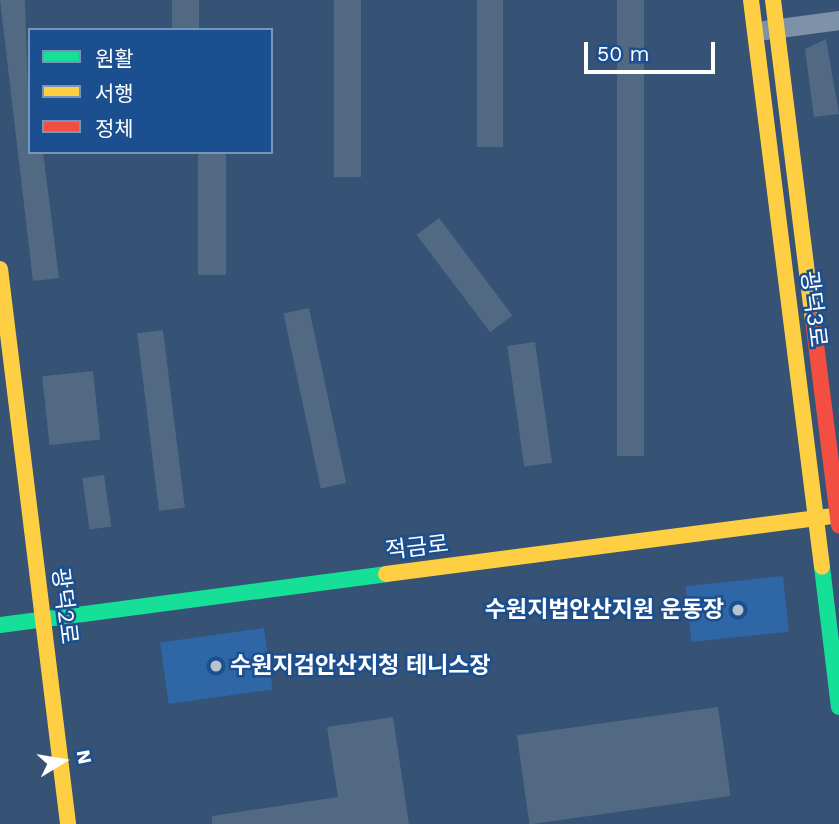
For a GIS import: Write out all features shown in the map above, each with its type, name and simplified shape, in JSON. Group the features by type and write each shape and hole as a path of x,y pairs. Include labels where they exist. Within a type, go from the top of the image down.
{"street":[{"name":"광덕3로","path":"751,0 839,707"},
{"name":"광덕3로","path":"773,0 839,525"},
{"path":"755,31 839,20"},
{"name":"광덕2로","path":"0,269 68,824"},
{"name":"적금로","path":"0,625 839,515"}],"shaded area":[{"name":"수원지법안산지원 운동장","path":"783,576 789,632 691,642 686,586"},
{"name":"수원지검안산지청 테니스장","path":"264,628 273,689 169,704 160,643"}],"building":[{"path":"0,0 25,0 28,154 43,154 59,278 33,281"},
{"path":"172,0 199,0 199,28 172,28"},
{"path":"334,0 361,0 361,177 334,177"},
{"path":"477,0 503,0 503,147 477,147"},
{"path":"617,0 644,0 644,456 617,456"},
{"path":"826,39 839,114 814,117 805,49"},
{"path":"198,154 226,154 226,275 198,275"},
{"path":"439,218 512,315 490,332 417,235"},
{"path":"309,308 346,483 321,488 284,313"},
{"path":"163,330 185,508 159,511 137,333"},
{"path":"535,342 552,463 524,467 507,346"},
{"path":"93,371 100,440 49,445 42,376"},
{"path":"104,475 111,526 89,530 82,478"},
{"path":"718,707 731,796 529,824 517,735"},
{"path":"393,717 409,824 212,824 212,816 338,797 327,727"}],"traffic: fast":[{"path":"822,567 839,707"},
{"path":"0,625 386,574"}],"traffic: slow":[{"path":"751,0 822,567"},
{"path":"773,0 813,320"},
{"path":"0,269 68,824"},
{"path":"386,574 839,515"}],"traffic: jam":[{"path":"813,320 839,525"}],"place":[{"name":"수원지법안산지원 운동장","path":"738,610"},
{"name":"수원지검안산지청 테니스장","path":"216,666"}]}
